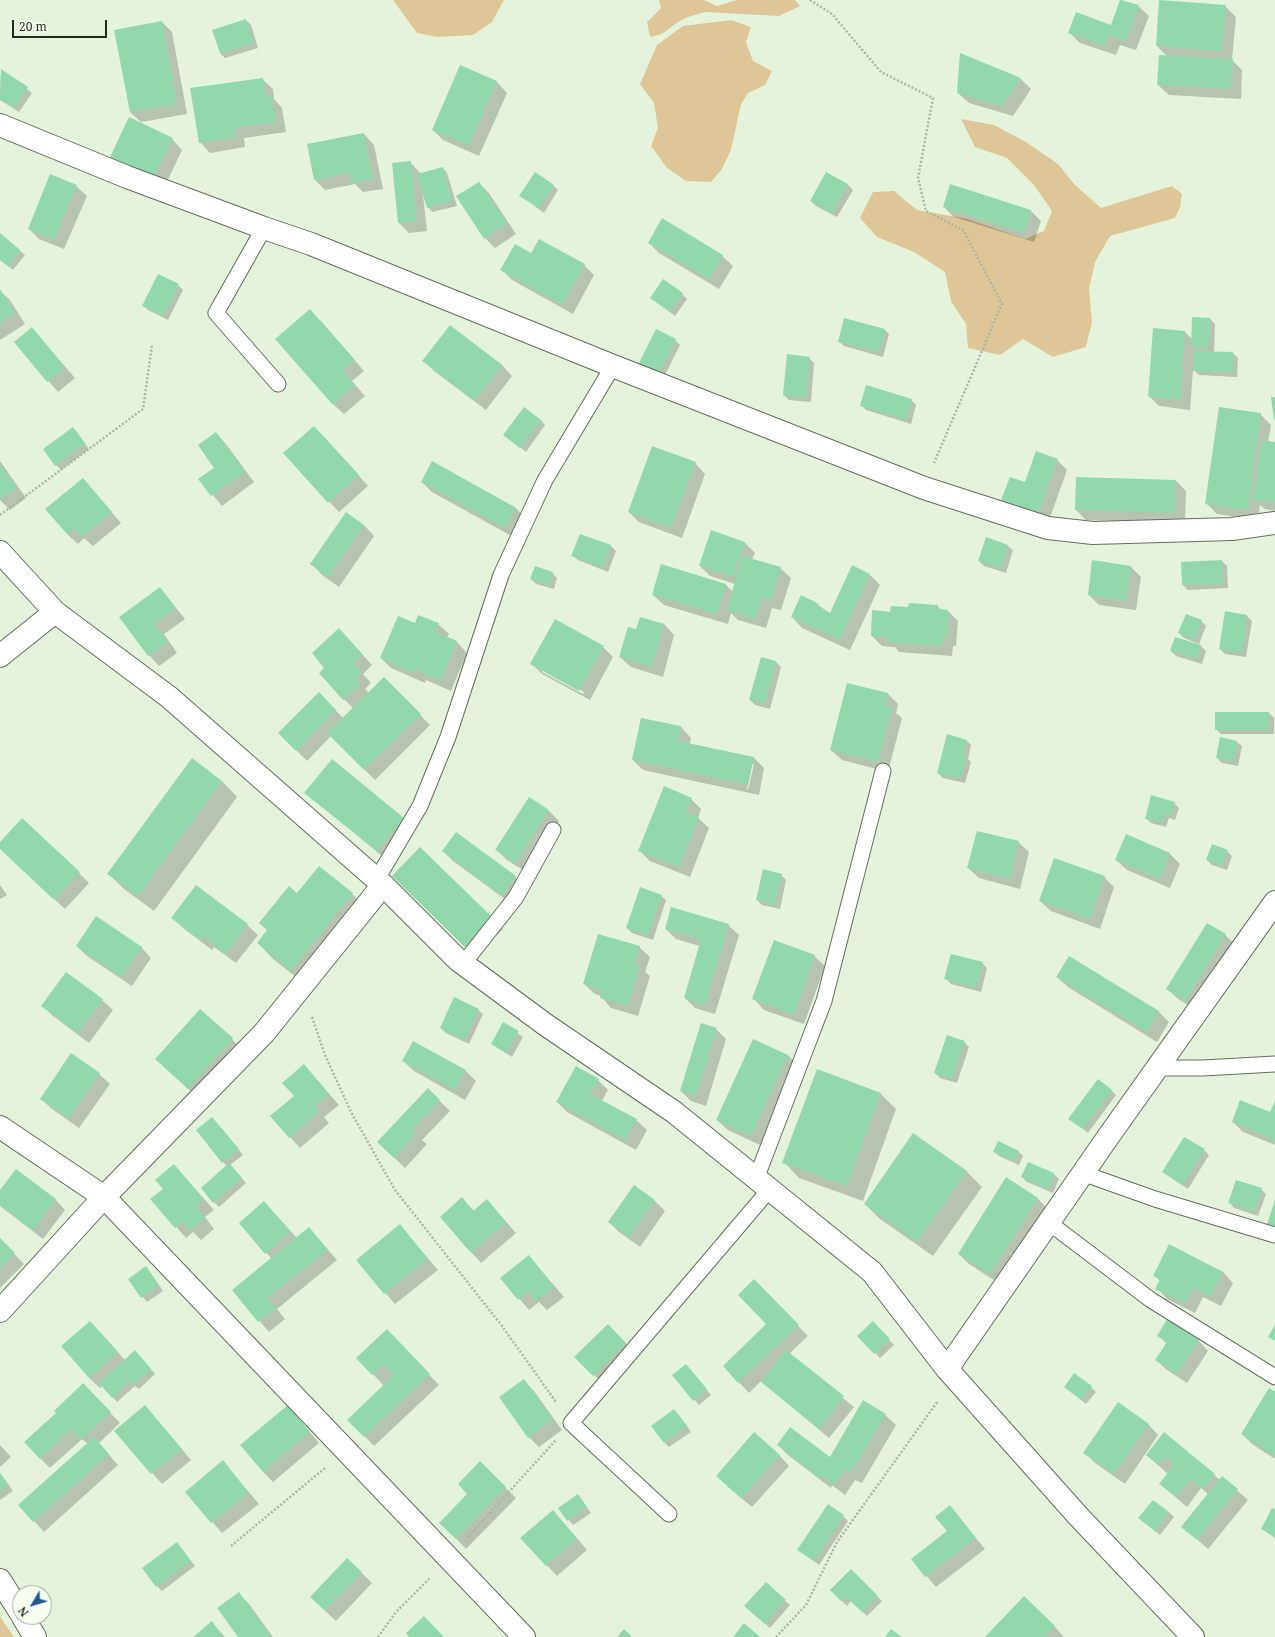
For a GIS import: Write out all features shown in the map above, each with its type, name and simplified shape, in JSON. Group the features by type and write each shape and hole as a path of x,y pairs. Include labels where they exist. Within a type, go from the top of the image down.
{"street":[{"path":"0,124 128,177 318,247 613,366 924,488 1048,528 1093,533 1232,529 1275,523"},
{"path":"0,552 55,612 169,697 380,882 464,964 546,1025 674,1112 872,1272 951,1374 1079,1517 1193,1637"},
{"path":"0,656 55,612"},
{"path":"0,1311 104,1197 264,1034 294,997 380,882"},
{"path":"951,1374 1048,1222 1275,902"},
{"path":"0,1127 104,1197 524,1637"},
{"path":"0,1580 12,1599"},
{"path":"28,1625 35,1637"}],"lane":[{"path":"264,228 216,313 278,384"},
{"path":"380,882 420,806 448,737 501,575 545,480 613,366"},
{"path":"669,1514 571,1423 763,1184 824,1001 883,771"},
{"path":"464,964 516,897 553,830"},
{"path":"1157,1068 1203,1068 1275,1064"},
{"path":"1082,1173 1155,1199 1275,1235"},
{"path":"1048,1222 1151,1300 1275,1377"}],"path":[{"path":"810,0 832,14 881,72 932,98 918,178 926,211 963,230 1002,304 924,488"},
{"path":"0,515 143,409 152,345"},
{"path":"294,997 312,1016 325,1055 351,1112 395,1190 502,1326 571,1423 449,1559 396,1612 378,1637"},
{"path":"776,1637 806,1605 837,1542 951,1374"},
{"path":"231,1546 346,1451"}],"shaded area":[{"path":"393,0 504,0 492,22 473,35 437,37 417,33"},
{"path":"659,0 704,0 717,6 737,0 795,0 800,6 779,16 705,12 688,17 678,22 662,34 650,37 647,22 661,8"},
{"path":"731,20 751,27 746,42 753,61 772,71 765,85 748,93 741,104 731,150 722,169 711,182 686,181 667,168 651,146 658,128 654,103 640,84 657,45 683,26"},
{"path":"961,119 994,125 1026,142 1058,164 1075,185 1101,208 1172,186 1182,194 1180,207 1175,218 1110,236 1095,262 1089,289 1092,322 1086,347 1053,357 1023,339 1000,355 968,348 966,324 951,301 945,272 914,252 877,237 860,218 873,192 894,191 917,210 968,219 1025,239 1044,231 1052,211 1034,185 1007,158 975,147"},
{"path":"0,1615 1,1618 14,1637 0,1637"}],"building":[{"path":"1120,0 1139,5 1126,41 1109,35 1105,46 1068,33 1076,12 1111,25"},
{"path":"1159,0 1226,5 1222,51 1156,46"},
{"path":"246,19 254,43 220,53 212,30"},
{"path":"162,21 177,104 130,112 114,30"},
{"path":"960,53 1021,78 1002,106 957,93"},
{"path":"1159,55 1233,59 1231,89 1157,85"},
{"path":"460,65 497,81 469,146 432,130"},
{"path":"1,69 28,87 14,108 0,99"},
{"path":"263,78 266,97 272,96 276,122 234,128 235,137 199,143 190,88"},
{"path":"129,117 173,138 152,180 109,159"},
{"path":"364,133 373,179 351,183 350,173 314,180 307,144"},
{"path":"411,161 417,221 398,223 392,163"},
{"path":"443,167 452,201 427,208 417,174"},
{"path":"535,172 554,185 539,208 519,196"},
{"path":"826,172 848,184 832,213 810,201"},
{"path":"50,174 77,185 54,240 28,229"},
{"path":"479,182 507,223 484,239 456,196"},
{"path":"950,184 1031,210 1024,233 943,207"},
{"path":"662,218 723,255 709,279 648,243"},
{"path":"0,233 20,250 8,266 0,260"},
{"path":"539,239 585,264 562,305 500,270 515,244 531,253"},
{"path":"158,274 179,284 163,316 142,306"},
{"path":"663,279 683,293 670,312 650,298"},
{"path":"0,289 15,313 0,323"},
{"path":"310,309 355,360 343,371 355,385 333,405 275,339"},
{"path":"1192,317 1210,318 1209,347 1191,347"},
{"path":"844,318 885,329 879,352 838,342"},
{"path":"450,325 502,365 475,401 422,361"},
{"path":"32,327 65,367 47,382 14,342"},
{"path":"1153,328 1185,331 1180,400 1148,397"},
{"path":"656,329 676,339 658,375 638,365"},
{"path":"1194,351 1233,352 1233,372 1193,371"},
{"path":"787,354 810,357 806,397 783,395"},
{"path":"866,385 912,399 906,420 860,406"},
{"path":"1271,397 1275,397 1275,420 1274,420"},
{"path":"524,407 541,420 520,448 503,435"},
{"path":"1219,407 1261,413 1248,510 1205,504"},
{"path":"314,426 359,475 328,503 283,453"},
{"path":"73,427 85,443 55,466 43,449"},
{"path":"216,432 245,472 211,496 198,479 214,468 198,445"},
{"path":"1262,440 1275,442 1275,503 1253,499"},
{"path":"652,446 696,462 671,528 628,512"},
{"path":"1036,451 1058,459 1038,513 1001,500 1010,477 1025,482"},
{"path":"432,461 516,508 505,528 421,482"},
{"path":"0,464 17,488 0,499"},
{"path":"1076,477 1176,480 1175,513 1075,510"},
{"path":"83,478 112,512 82,537 74,528 67,534 45,509"},
{"path":"346,512 364,525 328,577 310,564"},
{"path":"711,530 745,542 733,577 699,566"},
{"path":"580,534 611,545 603,567 571,556"},
{"path":"986,537 1008,545 1001,569 978,561"},
{"path":"742,556 781,567 771,600 762,598 756,619 727,610"},
{"path":"1092,560 1131,566 1126,601 1088,595"},
{"path":"1222,560 1223,584 1182,585 1181,562"},
{"path":"661,564 726,584 717,614 652,595"},
{"path":"852,565 870,574 840,640 791,617 801,595 819,604 817,606 830,613"},
{"path":"535,566 553,572 549,585 530,579"},
{"path":"160,587 176,608 154,624 168,642 148,656 119,617"},
{"path":"909,603 938,605 938,609 948,610 947,637 943,636 942,646 888,642 888,638 871,636 872,610 890,612 891,606 908,607"},
{"path":"1225,611 1247,615 1242,653 1219,649"},
{"path":"1186,614 1202,620 1194,640 1178,633"},
{"path":"418,615 439,623 435,632 457,641 441,681 416,670 414,673 380,658 398,616 415,623"},
{"path":"640,617 664,624 652,667 619,657 628,627 636,629"},
{"path":"555,619 604,646 579,691 530,664"},
{"path":"339,628 363,655 353,663 362,672 355,678 361,684 343,700 319,673 324,668 312,653"},
{"path":"1175,637 1201,645 1197,659 1170,651"},
{"path":"761,657 776,661 765,704 749,700"},
{"path":"384,677 421,714 364,770 327,733"},
{"path":"847,683 888,693 885,705 892,707 878,762 830,750"},
{"path":"319,692 336,710 296,751 278,733"},
{"path":"1215,712 1269,712 1269,730 1215,730"},
{"path":"641,718 681,726 678,741 754,757 748,785 632,760"},
{"path":"947,734 967,740 963,755 966,756 960,779 937,773"},
{"path":"1220,737 1237,741 1233,761 1216,758"},
{"path":"192,758 222,781 138,896 107,874"},
{"path":"332,759 404,818 377,851 304,793"},
{"path":"664,786 692,798 686,812 699,817 679,867 638,851"},
{"path":"1151,795 1175,802 1170,816 1164,814 1162,823 1145,819"},
{"path":"529,797 549,810 516,863 495,850"},
{"path":"22,818 80,872 54,900 0,849 0,842"},
{"path":"977,831 1019,841 1010,879 967,868"},
{"path":"456,832 516,876 502,896 442,851"},
{"path":"1126,834 1170,853 1160,879 1115,860"},
{"path":"1212,844 1228,850 1222,866 1206,860"},
{"path":"420,847 493,918 465,947 392,876"},
{"path":"1054,858 1105,876 1090,919 1039,901"},
{"path":"319,866 353,893 291,971 257,943 267,930 259,923 289,886 297,893"},
{"path":"763,869 782,874 775,905 756,900"},
{"path":"196,885 248,924 226,954 204,937 201,940 171,918"},
{"path":"640,887 662,895 648,936 626,928"},
{"path":"671,907 729,924 705,1005 684,998 701,939 665,929"},
{"path":"96,916 142,947 121,977 76,946"},
{"path":"1207,923 1226,934 1185,1001 1166,989"},
{"path":"598,934 640,946 635,963 640,965 628,1006 600,998 601,990 583,984"},
{"path":"774,940 815,955 794,1015 752,999"},
{"path":"951,954 983,962 976,988 944,979"},
{"path":"1069,956 1159,1011 1147,1032 1056,977"},
{"path":"66,972 103,999 78,1033 41,1006"},
{"path":"454,997 479,1009 464,1040 440,1028"},
{"path":"200,1009 233,1038 188,1089 155,1059"},
{"path":"503,1022 519,1031 506,1053 491,1044"},
{"path":"701,1023 717,1028 696,1096 680,1091"},
{"path":"947,1035 965,1041 952,1079 934,1073"},
{"path":"753,1039 788,1055 751,1136 716,1120"},
{"path":"413,1041 466,1070 455,1090 402,1061"},
{"path":"71,1053 100,1073 69,1118 40,1099"},
{"path":"304,1064 329,1094 315,1106 319,1112 289,1138 270,1116 294,1096 282,1083"},
{"path":"576,1066 599,1079 590,1094 637,1119 625,1140 556,1102"},
{"path":"817,1069 881,1093 847,1186 782,1163"},
{"path":"1098,1079 1112,1090 1083,1129 1068,1119"},
{"path":"428,1088 440,1100 413,1129 417,1133 394,1158 377,1142"},
{"path":"1240,1100 1270,1112 1275,1101 1275,1140 1232,1122"},
{"path":"212,1117 239,1149 222,1163 196,1130"},
{"path":"913,1133 967,1171 917,1242 864,1204"},
{"path":"1184,1137 1205,1149 1182,1185 1162,1172"},
{"path":"998,1141 1019,1151 1014,1161 993,1152"},
{"path":"1028,1162 1054,1173 1048,1189 1021,1177"},
{"path":"229,1163 242,1178 213,1203 201,1188"},
{"path":"174,1164 204,1200 196,1206 205,1218 190,1230 182,1222 175,1228 150,1199 163,1189 155,1180"},
{"path":"16,1169 56,1199 33,1230 0,1205 0,1190"},
{"path":"1006,1177 1038,1198 990,1274 958,1254"},
{"path":"1236,1180 1262,1188 1254,1212 1228,1203"},
{"path":"634,1185 655,1200 629,1237 608,1222"},
{"path":"462,1197 473,1211 487,1199 506,1222 471,1253 440,1217"},
{"path":"1275,1200 1275,1230 1266,1227"},
{"path":"264,1201 290,1231 265,1254 239,1223"},
{"path":"400,1224 428,1259 384,1294 356,1260"},
{"path":"309,1227 328,1250 267,1298 276,1308 258,1322 232,1290"},
{"path":"0,1238 15,1253 0,1268"},
{"path":"1169,1244 1223,1272 1211,1297 1193,1288 1185,1303 1155,1289 1160,1279 1153,1276"},
{"path":"529,1255 554,1287 536,1301 529,1292 518,1300 500,1278"},
{"path":"146,1266 159,1285 141,1298 128,1279"},
{"path":"754,1279 799,1325 738,1383 723,1366 766,1324 738,1295"},
{"path":"1167,1319 1199,1340 1177,1374 1155,1360 1167,1342 1157,1336"},
{"path":"90,1321 118,1352 89,1378 61,1346"},
{"path":"873,1321 890,1339 874,1354 857,1336"},
{"path":"608,1324 626,1343 593,1376 574,1357"},
{"path":"1275,1325 1275,1341 1268,1337"},
{"path":"387,1329 430,1374 364,1437 347,1420 394,1375 384,1365 372,1375 356,1358"},
{"path":"135,1350 151,1369 133,1385 130,1381 112,1398 99,1383"},
{"path":"786,1350 844,1396 819,1429 761,1382"},
{"path":"686,1364 707,1389 693,1401 672,1375"},
{"path":"1074,1373 1092,1386 1081,1400 1064,1387"},
{"path":"524,1379 553,1419 528,1438 499,1397"},
{"path":"83,1383 111,1412 81,1440 71,1429 40,1459 24,1442 56,1413 54,1411"},
{"path":"1269,1388 1275,1392 1275,1456 1241,1434"},
{"path":"863,1400 886,1414 851,1473 845,1470 834,1485 821,1476 820,1478 777,1445 790,1427 830,1457"},
{"path":"1118,1402 1149,1424 1114,1474 1083,1453"},
{"path":"145,1405 182,1449 151,1474 114,1431"},
{"path":"288,1405 310,1432 263,1472 240,1445"},
{"path":"674,1409 687,1426 664,1443 651,1426"},
{"path":"754,1432 780,1455 741,1498 716,1476"},
{"path":"1164,1432 1215,1474 1203,1489 1190,1479 1176,1497 1159,1484 1174,1465 1164,1457 1158,1465 1146,1455"},
{"path":"94,1437 109,1454 33,1522 18,1505"},
{"path":"223,1460 249,1493 211,1523 185,1492"},
{"path":"480,1461 506,1487 456,1539 439,1523 467,1494 458,1484"},
{"path":"0,1473 9,1485 0,1492"},
{"path":"1222,1476 1238,1489 1197,1540 1181,1527"},
{"path":"578,1494 587,1507 567,1521 558,1508"},
{"path":"1153,1500 1169,1512 1155,1531 1138,1518"},
{"path":"828,1504 844,1515 814,1561 797,1550"},
{"path":"950,1505 976,1538 925,1577 911,1559 947,1531 935,1517"},
{"path":"1272,1508 1275,1510 1275,1537 1261,1529"},
{"path":"553,1510 577,1539 546,1566 520,1538"},
{"path":"177,1542 191,1561 156,1587 142,1568"},
{"path":"347,1558 362,1572 325,1611 310,1597"},
{"path":"851,1569 878,1596 862,1612 846,1597 842,1602 830,1590"},
{"path":"766,1582 786,1600 765,1624 744,1606"},
{"path":"239,1592 271,1637 238,1637 217,1608"},
{"path":"1024,1596 1055,1626 1045,1637 985,1637"},
{"path":"424,1616 444,1637 409,1637 406,1633"},
{"path":"212,1621 223,1637 193,1637"},
{"path":"744,1623 760,1637 733,1637"},
{"path":"624,1629 632,1637 617,1637"},
{"path":"891,1629 902,1637 885,1637"}]}
